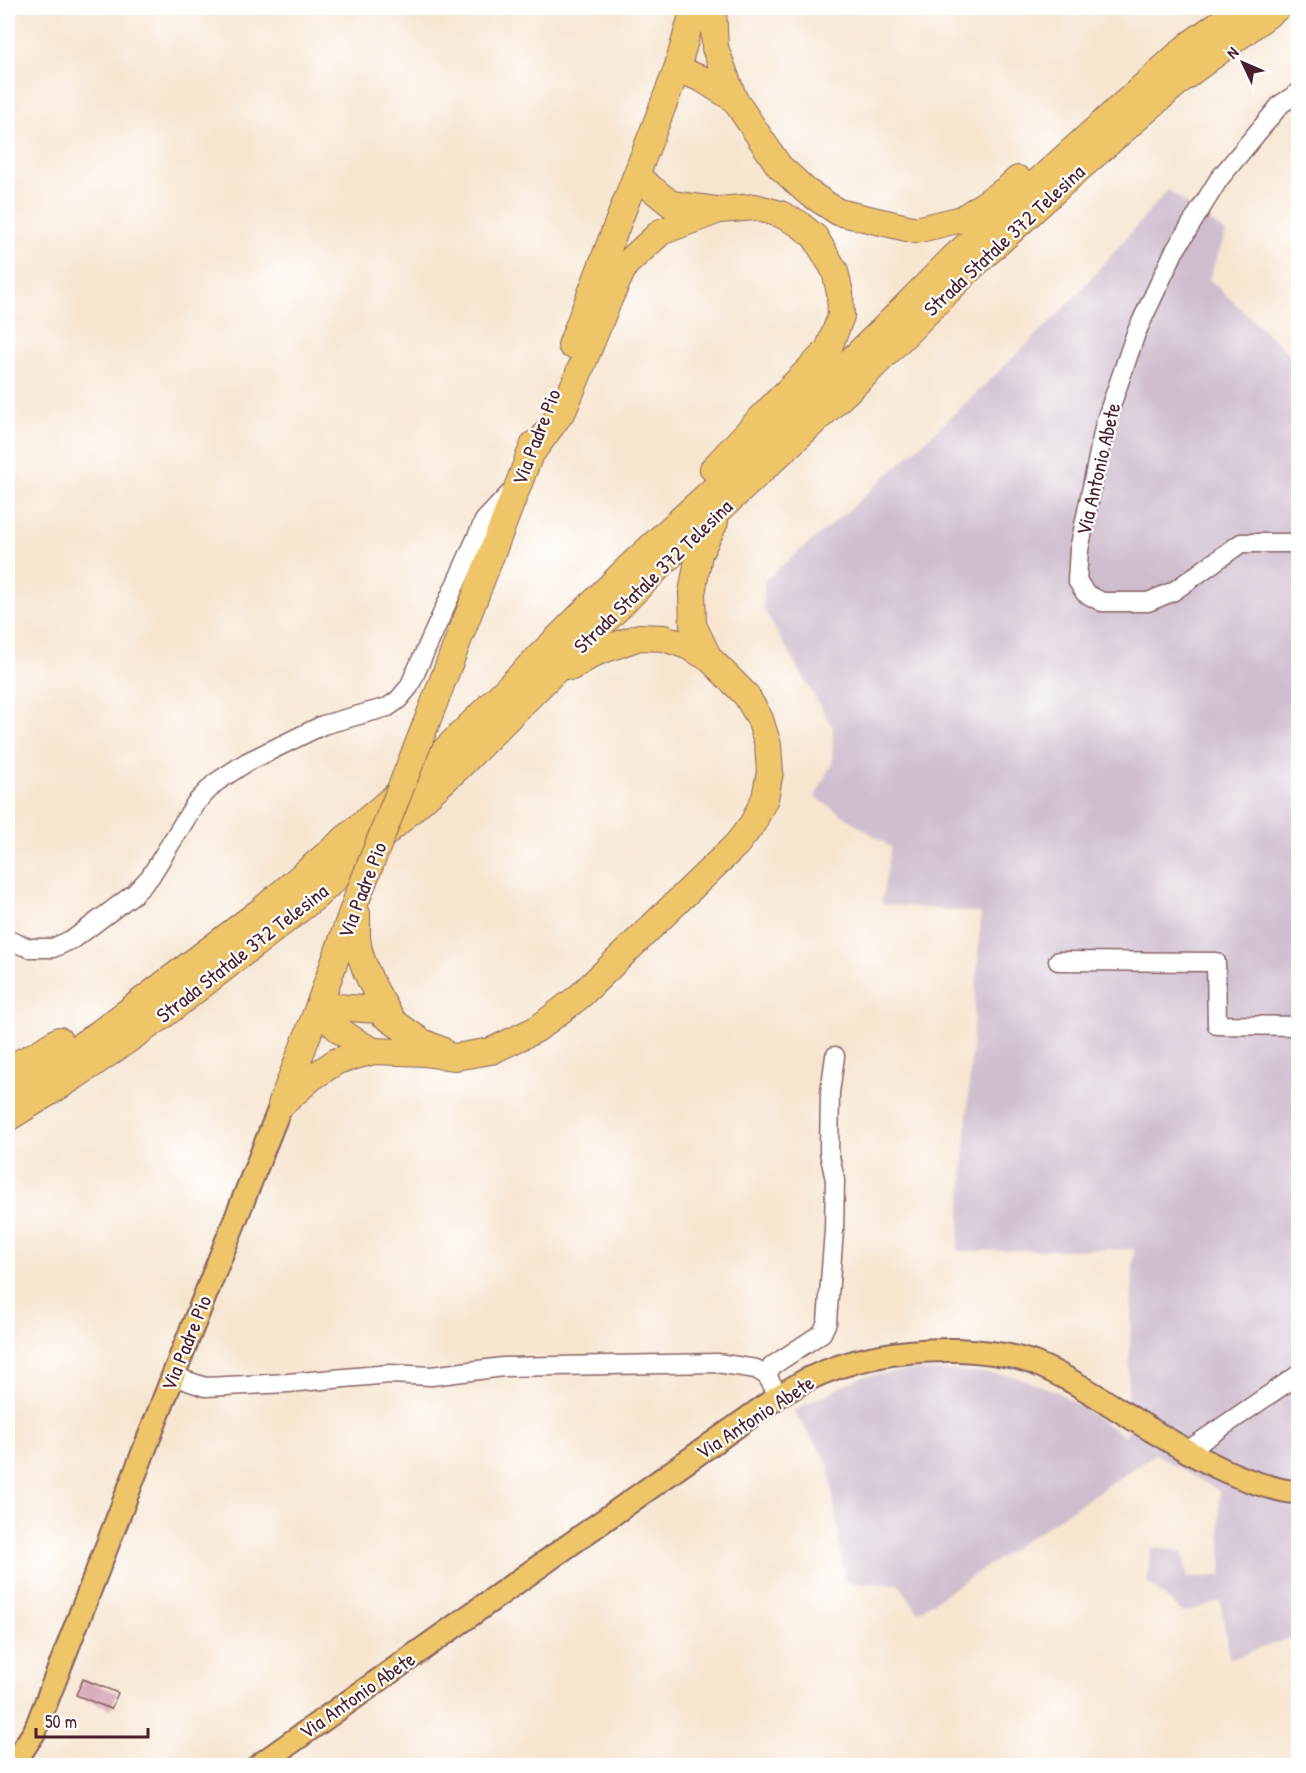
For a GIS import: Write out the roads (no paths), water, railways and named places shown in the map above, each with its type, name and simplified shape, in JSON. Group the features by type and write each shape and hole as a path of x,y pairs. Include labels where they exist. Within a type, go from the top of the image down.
{"highway":[{"name":"Via Padre Pio","path":"281,1105 357,898 677,69 694,8"},
{"path":"713,8 716,48 734,99 779,166 806,191 838,212 916,230 962,219 1008,188 1081,122 1120,92 1152,79"},
{"name":"Strada Statale 372 Telesina","path":"9,1111 98,1034 263,909 422,773 631,565 798,412 952,259 1190,44 1241,8"},
{"name":"Strada Statale 372 Telesina","path":"9,1111 74,1077 160,1018 313,898 459,767 675,551 869,371 973,266 1182,78 1277,8"},
{"path":"677,69 702,79 734,99"},
{"path":"631,565 757,422 828,350 841,316 840,293 835,272 816,237 798,223 755,207 719,210 671,204 636,176"},
{"path":"528,458 564,409 610,297 626,265 661,232 719,210"},
{"path":"709,658 693,625 692,593 699,554 721,510"},
{"path":"281,1105 311,1078 337,1061 374,1051 455,1056 491,1051 537,1029 580,996 737,844 753,823 765,798 770,772 768,745 760,719 746,695 709,658 687,646 664,638 639,637 595,653 541,686"},
{"path":"357,898 357,940 366,971 377,996 394,1022"},
{"path":"8,1068 37,1054 115,1002 184,969"},
{"path":"318,1008 377,1010 422,1042 455,1056"},
{"path":"318,1008 333,1026 374,1051"}],"main road":[{"name":"Via Padre Pio","path":"12,1766 35,1731 172,1376 281,1105"},
{"name":"Via Antonio Abete","path":"258,1766 779,1396 807,1380 871,1358 932,1350 974,1351 1032,1363 1060,1376 1223,1471 1248,1481 1299,1494"},
{"path":"27,1766 35,1731"}],"street":[{"name":"Via Antonio Abete","path":"1299,93 1281,104 1219,179 1174,252 1136,333 1105,423 1079,550 1077,580 1085,593 1102,602 1148,602 1174,591 1241,543 1299,543"},
{"path":"8,940 29,948 53,948 75,938 135,893 150,877 195,804 215,783 247,762 323,725 388,707 398,700 409,687 484,521 518,485"},
{"path":"1058,961 1216,962 1217,1025 1299,1026"},
{"path":"767,1376 771,1366 822,1333 827,1322 834,1230 835,1180 829,1152 830,1092 835,1056"},
{"path":"172,1376 205,1387 288,1383 390,1374 431,1376 503,1367 717,1363 756,1369 767,1376 779,1396"},
{"path":"1187,1451 1299,1375"}]}
